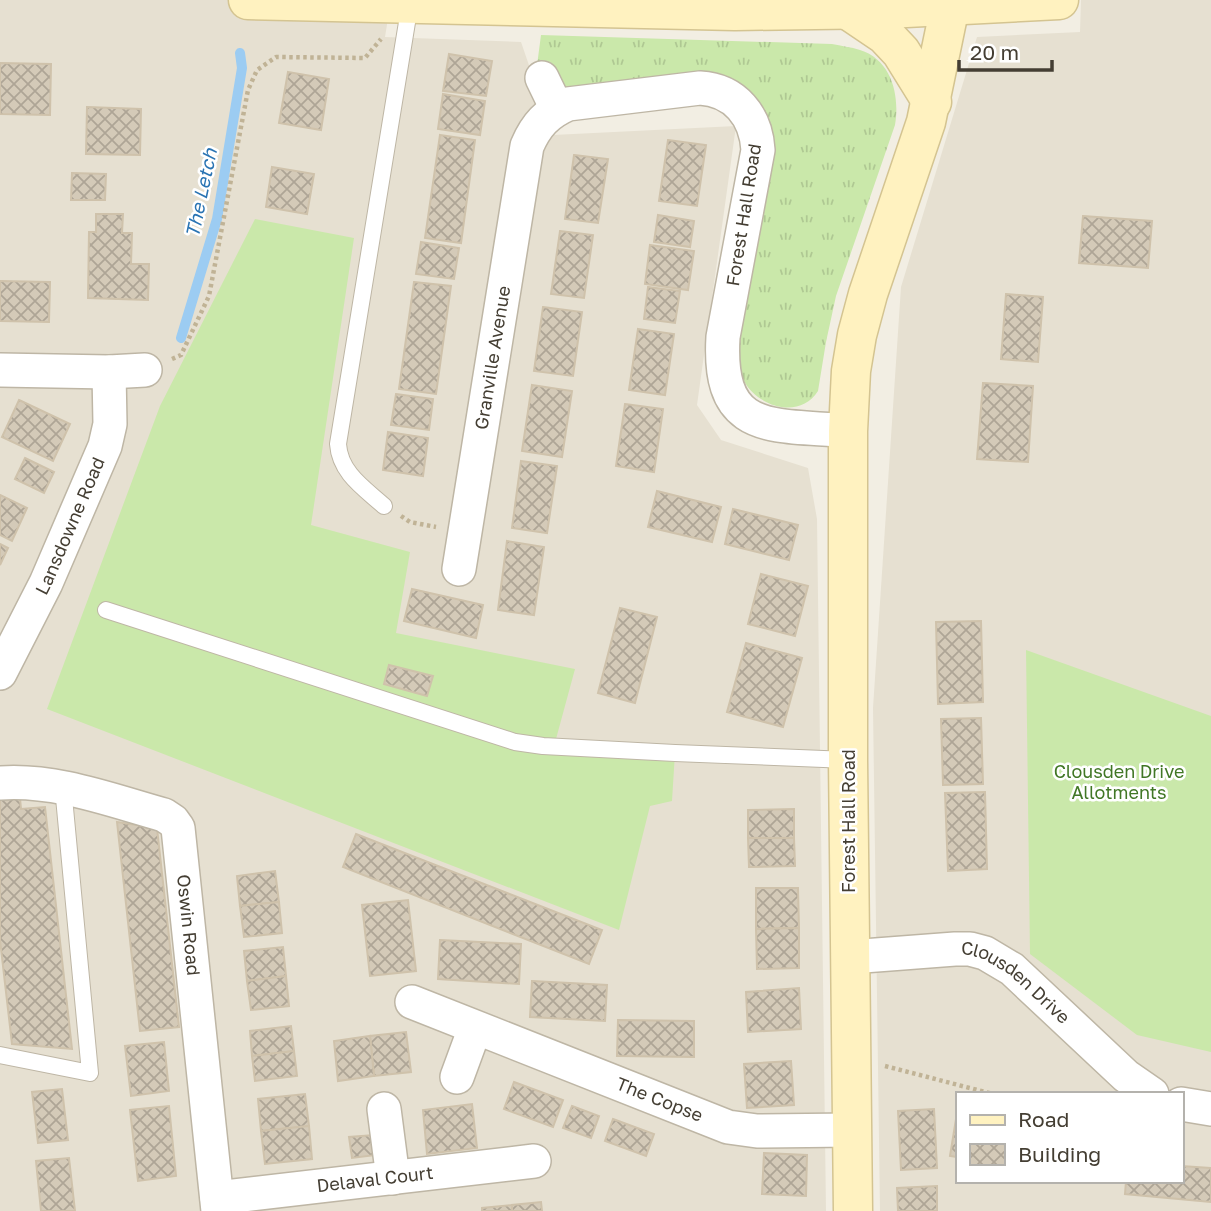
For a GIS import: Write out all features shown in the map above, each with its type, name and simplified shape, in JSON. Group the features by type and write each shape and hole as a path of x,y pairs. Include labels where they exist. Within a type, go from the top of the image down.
{"main road":[{"path":"248,0 410,4 558,3 848,10 1059,0"},
{"name":"Forest Hall Road","path":"853,1211 848,760 848,431 851,371 857,335 932,102 950,6"},
{"path":"848,10 884,35 901,52 932,102"}],"street":[{"path":"542,78 557,108"},
{"name":"Forest Hall Road","path":"557,108 568,104 700,88 725,93 746,110 754,123 758,150 723,337 722,359 726,387 741,411 764,423 848,431"},
{"name":"Granville Avenue","path":"459,569 527,146 540,122 557,108"},
{"path":"0,370 145,370"},
{"name":"Lansdowne Road","path":"0,673 46,583 105,446 110,424 108,372"},
{"name":"Oswin Road","path":"0,783 37,782 63,787 164,815 178,828 217,1205"},
{"name":"Clousden Drive","path":"850,957 970,949 985,953 1012,969 1126,1076 1149,1092"},
{"name":"The Copse","path":"412,1002 728,1127 757,1131 852,1130"},
{"path":"457,1077 475,1028"},
{"path":"1183,1104 1211,1110"},
{"path":"384,1109 393,1178"},
{"name":"Delaval Court","path":"217,1205 393,1178 534,1161"}],"lane":[{"path":"384,506 348,472 339,456 338,444 410,4"},
{"path":"106,610 515,742 543,746 848,760"},
{"path":"0,1055 90,1073 63,787"}],"path":[{"path":"145,370 181,355 209,296 248,90 257,70 276,57 365,58 410,4"},
{"path":"384,506 411,522 464,533"},
{"path":"851,1057 985,1092"}],"shaded area":[{"path":"0,0 391,0 385,37 521,42 553,135 736,126 697,405 721,440 808,468 817,519 826,1211 0,1211"},
{"path":"1081,0 1211,0 1211,1211 880,1211 873,708 901,287 977,37 1080,32"}],"green space":[{"path":"541,35 832,44 871,55 886,70 895,91 895,125 836,296 818,391 810,400 790,407 769,403 750,390 738,365 736,348 773,136 770,123 757,101 564,89 536,73"},
{"path":"255,219 354,238 311,525 410,552 396,633 575,669 556,739 675,753 672,801 650,806 619,930 47,709 160,406"},
{"name":"Clousden Drive Allotments","path":"1026,650 1211,716 1211,1052 1137,1035 1030,954"}],"building":[{"path":"449,54 492,61 486,96 443,91"},
{"path":"0,63 51,64 50,115 0,114"},
{"path":"288,72 329,79 321,130 279,123"},
{"path":"443,94 485,101 480,135 438,129"},
{"path":"87,107 141,109 140,155 86,154"},
{"path":"440,135 475,140 461,243 425,238"},
{"path":"668,140 706,145 697,206 659,201"},
{"path":"574,155 608,159 598,223 565,219"},
{"path":"272,167 314,174 307,214 266,207"},
{"path":"72,173 106,174 105,200 71,200"},
{"path":"96,214 123,214 122,233 132,233 131,264 149,264 148,300 88,298 89,232 96,232"},
{"path":"658,215 694,221 690,247 654,242"},
{"path":"1083,216 1152,221 1148,268 1079,263"},
{"path":"560,231 593,235 584,298 551,294"},
{"path":"421,242 459,248 454,279 416,274"},
{"path":"650,245 694,251 688,290 645,284"},
{"path":"0,281 50,282 49,322 0,321"},
{"path":"414,282 451,286 436,394 399,389"},
{"path":"648,287 680,291 675,323 644,319"},
{"path":"1006,294 1043,297 1038,362 1001,359"},
{"path":"543,307 582,312 573,376 534,371"},
{"path":"638,329 674,334 665,395 629,390"},
{"path":"983,383 1033,386 1028,462 977,459"},
{"path":"532,385 572,391 562,457 522,451"},
{"path":"396,394 433,399 429,430 391,425"},
{"path":"19,400 70,424 53,461 2,437"},
{"path":"625,404 663,409 654,472 616,466"},
{"path":"388,432 428,438 423,476 383,470"},
{"path":"25,458 54,472 44,493 15,479"},
{"path":"521,461 557,466 547,533 512,528"},
{"path":"657,491 721,507 712,542 648,527"},
{"path":"0,495 27,508 12,541 0,535"},
{"path":"733,509 798,525 789,560 725,544"},
{"path":"507,541 544,547 534,615 498,610"},
{"path":"0,544 8,548 0,565"},
{"path":"761,574 808,586 795,636 748,624"},
{"path":"412,589 483,605 476,638 404,621"},
{"path":"620,608 657,617 635,703 598,693"},
{"path":"981,621 983,702 938,704 936,622"},
{"path":"746,643 802,658 783,727 727,712"},
{"path":"389,665 433,676 427,696 384,684"},
{"path":"981,718 983,784 943,785 941,719"},
{"path":"985,792 987,869 948,871 945,793"},
{"path":"20,798 21,809 45,807 72,1049 12,1044 0,940 0,800"},
{"path":"794,809 794,838 748,838 748,810"},
{"path":"117,822 157,828 179,1027 140,1031"},
{"path":"356,834 602,930 589,964 343,867"},
{"path":"748,838 794,838 795,866 749,867"},
{"path":"275,871 279,902 240,906 237,876"},
{"path":"756,888 798,888 799,928 756,929"},
{"path":"408,900 416,971 370,976 362,905"},
{"path":"279,902 282,933 244,937 240,906"},
{"path":"799,928 799,968 757,969 756,929"},
{"path":"440,940 521,944 519,984 438,979"},
{"path":"283,947 286,976 247,981 244,951"},
{"path":"286,976 289,1006 251,1010 247,981"},
{"path":"532,981 607,985 605,1021 530,1017"},
{"path":"799,988 801,1029 748,1032 746,992"},
{"path":"618,1020 694,1021 694,1057 617,1056"},
{"path":"291,1026 294,1051 252,1056 250,1031"},
{"path":"406,1032 411,1072 374,1076 370,1036"},
{"path":"370,1036 374,1076 338,1081 334,1041"},
{"path":"164,1042 169,1091 131,1096 125,1046"},
{"path":"294,1051 297,1076 255,1081 252,1056"},
{"path":"791,1061 794,1105 747,1108 744,1064"},
{"path":"514,1082 563,1100 553,1127 504,1109"},
{"path":"62,1089 68,1140 38,1143 32,1092"},
{"path":"305,1094 309,1126 261,1131 258,1099"},
{"path":"472,1104 477,1148 427,1154 423,1110"},
{"path":"169,1106 176,1176 138,1181 130,1110"},
{"path":"572,1106 599,1116 591,1138 563,1128"},
{"path":"934,1109 937,1168 901,1170 898,1111"},
{"path":"613,1119 654,1134 646,1156 605,1141"},
{"path":"956,1119 956,1157 950,1156"},
{"path":"309,1126 312,1159 265,1164 261,1131"},
{"path":"374,1135 376,1155 352,1158 349,1137"},
{"path":"764,1153 807,1155 806,1196 762,1194"},
{"path":"69,1158 75,1211 41,1211 36,1161"},
{"path":"1183,1166 1211,1168 1211,1202 1125,1194 1126,1183 1183,1183"},
{"path":"937,1186 937,1211 898,1211 897,1188"},
{"path":"541,1202 542,1211 512,1211 512,1205"},
{"path":"512,1205 512,1211 482,1211 482,1208"}],"waterway":[{"name":"The Letch","path":"181,338 217,219 242,68 240,53"}]}
